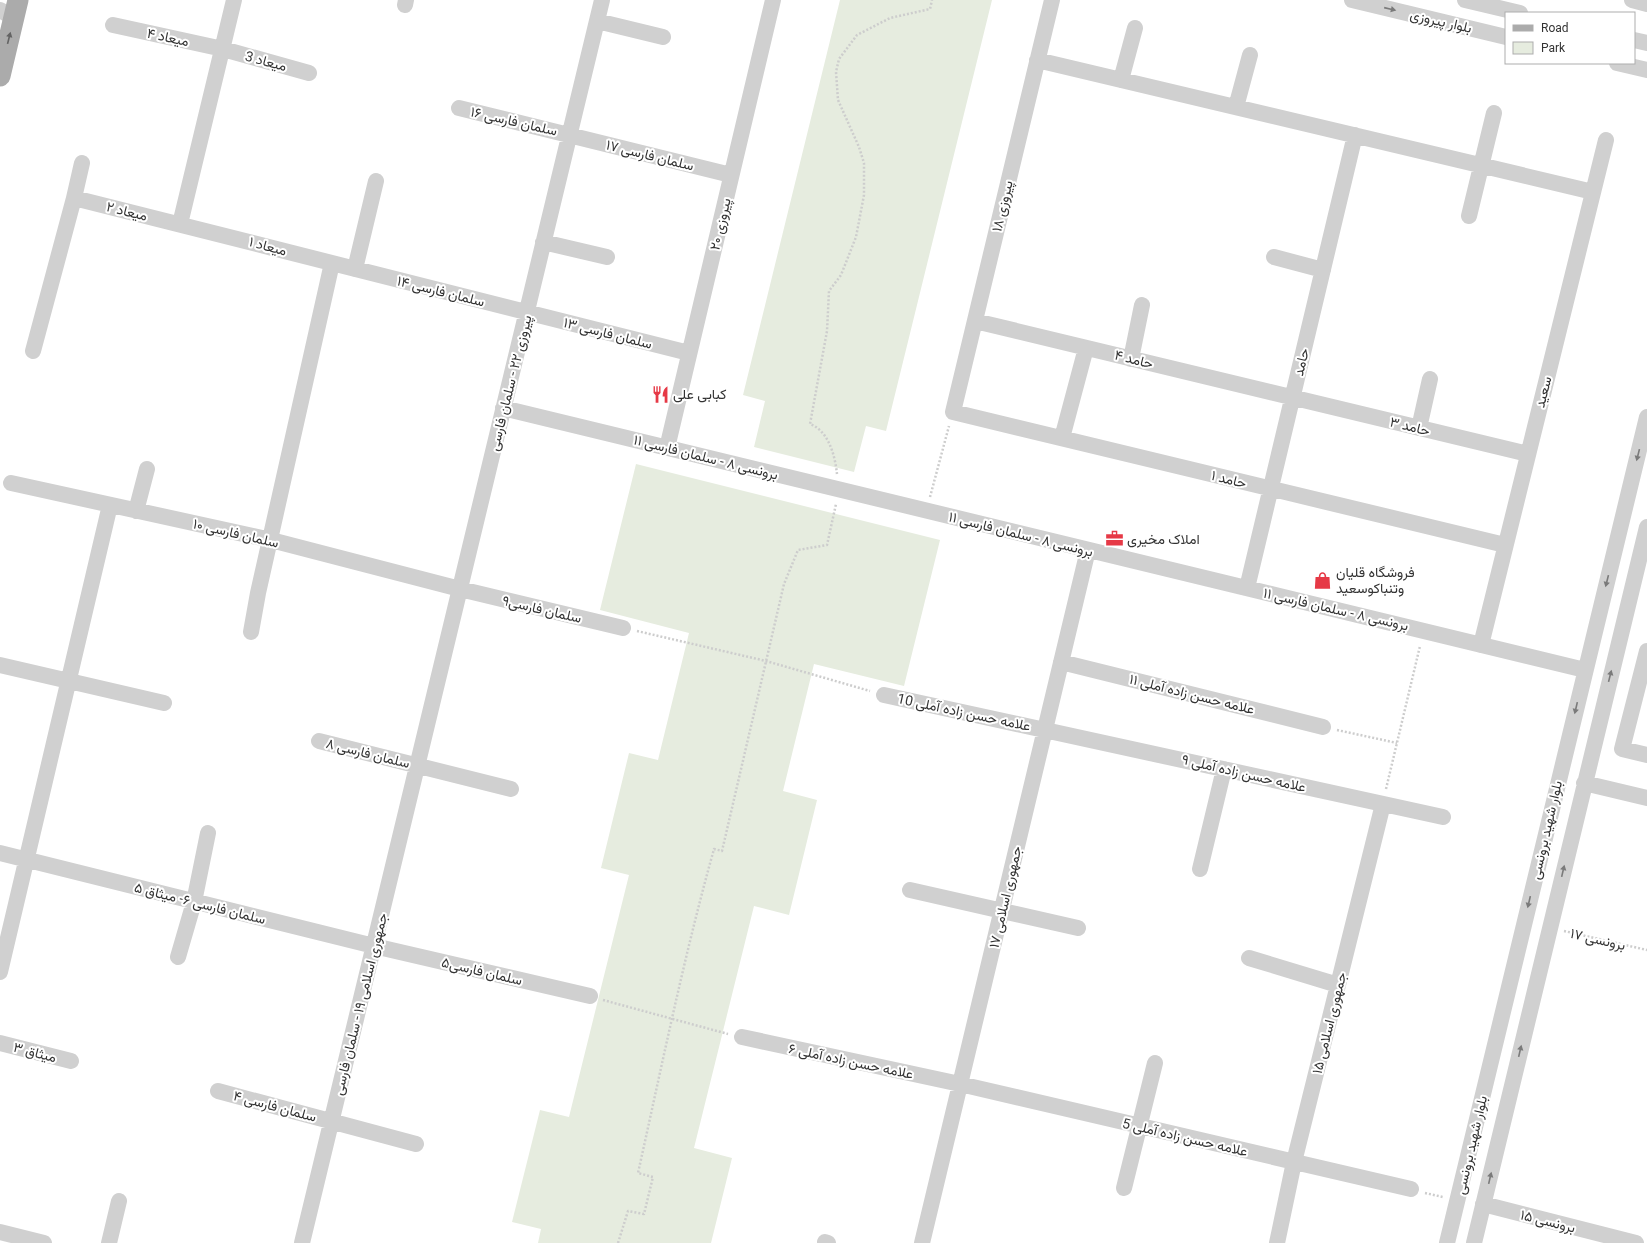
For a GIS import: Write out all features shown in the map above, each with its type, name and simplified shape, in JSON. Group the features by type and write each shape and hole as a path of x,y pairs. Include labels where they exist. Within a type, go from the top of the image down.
{"main road":[{"path":"0,76 8,11"}],"street":[{"path":"180,224 234,0"},
{"name":"پیروزی ۲۲ - سلمان فارسی","path":"417,766 602,0"},
{"name":"پیروزی ۲۰","path":"667,448 773,0"},
{"name":"پیروزی ۱۸","path":"953,412 1052,0"},
{"name":"بلوار پیروزی","path":"1352,0 1505,37"},
{"name":"بلوار پیروزی","path":"1465,0 1516,12"},
{"path":"1632,0 1647,4"},
{"path":"597,21 663,37"},
{"name":"میعاد ۴","path":"113,25 223,49"},
{"path":"1121,80 1135,28"},
{"path":"1635,40 1647,43"},
{"name":"میعاد 3","path":"223,49 309,73"},
{"path":"1236,107 1250,55"},
{"path":"1037,60 1593,192"},
{"path":"1621,64 1647,70"},
{"name":"سلمان فارسی ۱۶","path":"459,108 569,135"},
{"path":"1469,216 1494,113"},
{"name":"سلمان فارسی ۱۷","path":"569,135 731,175"},
{"name":"حامد","path":"1247,588 1355,135"},
{"name":"سعید","path":"1481,645 1606,140"},
{"path":"33,351 82,163"},
{"path":"355,269 376,181"},
{"name":"میعاد ۲","path":"74,198 180,224"},
{"name":"میعاد ۱","path":"180,224 355,269"},
{"path":"543,242 607,257"},
{"path":"1274,257 1323,270"},
{"path":"251,632 258,593 332,263"},
{"name":"سلمان فارسی ۱۴","path":"355,269 527,312"},
{"path":"1131,359 1142,305"},
{"name":"سلمان فارسی ۱۳","path":"527,312 689,353"},
{"name":"حامد ۴","path":"975,321 1293,398"},
{"path":"1062,438 1086,348"},
{"path":"1419,428 1430,379"},
{"name":"حامد ۳","path":"1293,398 1528,454"},
{"name":"برونسی ۸ - سلمان فارسی ۱۱","path":"503,408 1585,670"},
{"name":"حامد ۱","path":"953,412 1505,545"},
{"name":"بلوار شهید برونسی","path":"1447,1243 1647,417"},
{"path":"136,511 146,469"},
{"name":"سلمان فارسی ۱۰","path":"11,483 271,540 460,589"},
{"path":"0,972 110,505"},
{"name":"بلوار شهید برونسی","path":"1474,1243 1647,527"},
{"name":"جمهوری اسلامی ۱۷","path":"922,1243 1088,550"},
{"name":"سلمان فارسی۹","path":"460,589 623,628"},
{"path":"1647,651 1622,749 1647,755"},
{"name":"علامه حسن زاده آملی ۱۱","path":"1061,662 1324,726"},
{"path":"0,665 164,703"},
{"name":"علامه حسن زاده آملی 10","path":"884,695 1045,729"},
{"name":"علامه حسن زاده آملی ۹","path":"1045,729 1443,817"},
{"name":"سلمان فارسی ۸","path":"320,740 511,789"},
{"name":"جمهوری اسلامی ۱۹ - سلمان فارسی","path":"302,1243 417,766"},
{"path":"1200,869 1224,769"},
{"path":"1584,783 1647,798"},
{"name":"جمهوری اسلامی ۱۵","path":"1277,1243 1294,1162 1383,804"},
{"path":"178,958 194,902 208,833"},
{"name":"سلمان فارسی ۶- میثاق ۵","path":"0,853 26,861 374,946"},
{"path":"910,890 1002,909 1078,928"},
{"name":"سلمان فارسی۵","path":"374,946 590,996"},
{"path":"1249,958 1338,985"},
{"name":"علامه حسن زاده آملی ۶","path":"742,1037 960,1084"},
{"name":"میثاق ۳","path":"0,1043 71,1061"},
{"path":"1124,1188 1155,1063"},
{"name":"علامه حسن زاده آملی 5","path":"960,1084 1411,1190"},
{"name":"سلمان فارسی ۴","path":"218,1091 416,1144"},
{"path":"110,1243 119,1201"},
{"name":"برونسی ۱۵","path":"1483,1204 1636,1243"},
{"path":"0,1232 44,1243"}],"path":[{"path":"618,1243 628,1211 644,1214 653,1177 638,1173 672,1020 699,905 714,849 722,851 784,584 798,550 827,545 839,490 835,460 829,441 810,424 827,331 829,291 841,275 856,237 864,195 864,163 859,147 838,100 836,72 839,59 857,35 890,18 930,9 932,0"},
{"path":"927,511 953,412"},
{"path":"623,628 766,661 884,695"},
{"path":"1383,804 1424,630"},
{"path":"1324,726 1397,743"},
{"name":"برونسی ۱۷","path":"1550,927 1647,950"},
{"path":"590,996 672,1020 742,1037"},
{"path":"1411,1190 1457,1200"}],"green space":[{"path":"840,0 992,0 886,431 866,426 854,472 754,447 765,401 743,395"},
{"path":"636,464 940,540 904,686 814,664 783,791 817,800 789,915 754,906 694,1148 732,1158 711,1243 538,1243 541,1229 512,1222 540,1110 569,1117 629,875 601,868 629,753 658,760 689,633 600,610"}],"place":[{"name":"کبابی علی","path":"660,394"},
{"name":"املاک مخیری","path":"1114,539"},
{"name":"فروشگاه قلیان وتنباکوسعید","path":"1323,580"}]}
